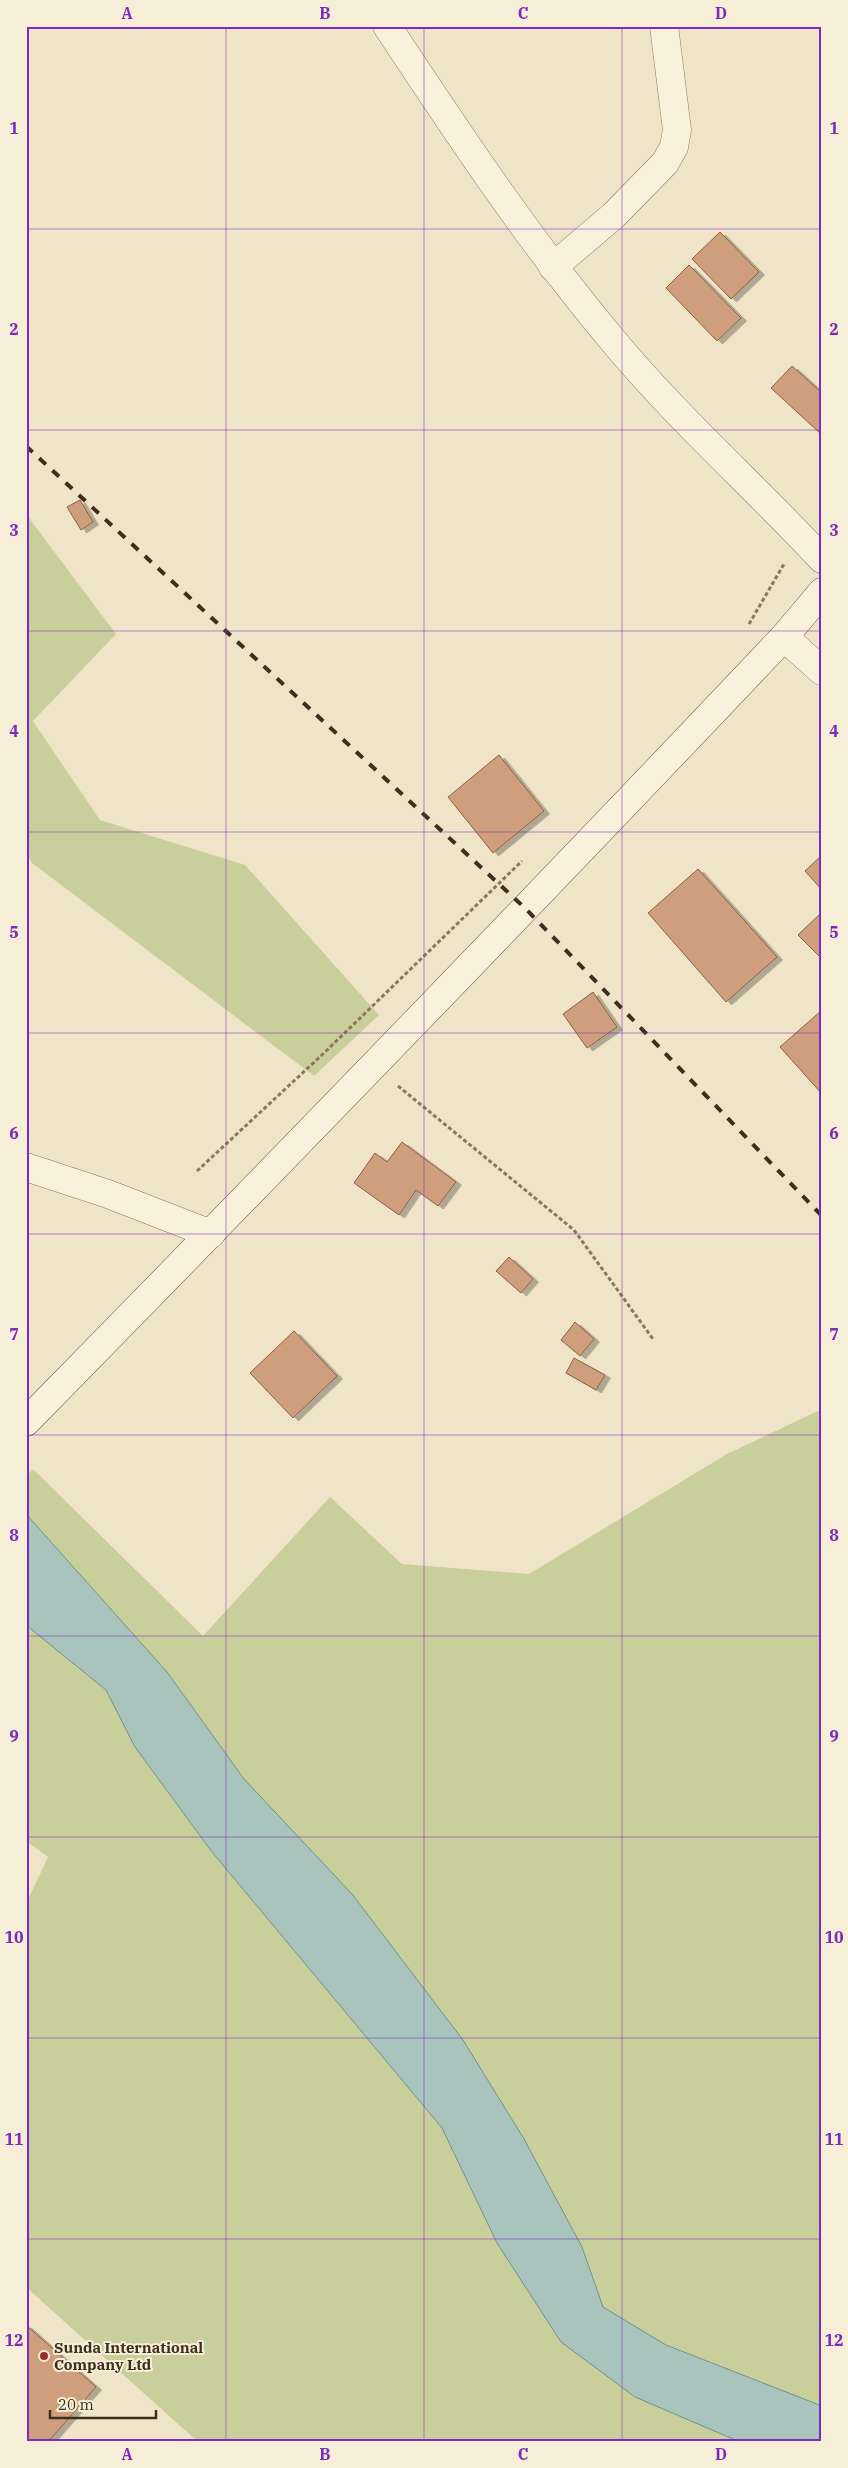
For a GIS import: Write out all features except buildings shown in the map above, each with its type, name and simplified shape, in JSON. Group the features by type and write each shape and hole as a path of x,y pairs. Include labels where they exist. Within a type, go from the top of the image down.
{"street":[{"path":"387,26 554,267 611,339 822,559"},
{"path":"554,267 613,216 665,163 674,147 678,130 664,26"},
{"path":"26,1422 526,909 784,637 822,592"},
{"path":"784,637 822,671"},
{"path":"26,1167 108,1194 210,1234"}],"path":[{"path":"749,625 800,536"},
{"path":"197,1171 331,1046 525,858"},
{"path":"373,1065 574,1230 653,1340"}],"green space":[{"path":"26,514 116,634 33,721 100,820 245,865 379,1015 314,1076 32,863 26,852"},
{"path":"822,1409 822,2406 666,2345 603,2307 582,2247 524,2139 463,2040 244,1779 167,1672 26,1514 26,1477 33,1469 203,1636 330,1497 402,1564 529,1574 727,1454"},
{"path":"26,1625 106,1690 135,1747 212,1852 442,2128 497,2243 635,2397 740,2442 198,2442 26,2287 26,1904 48,1857 26,1841"}],"water":[{"path":"26,1514 167,1672 244,1779 352,1894 463,2040 524,2139 582,2247 603,2307 666,2345 822,2406 822,2442 740,2442 635,2397 561,2342 497,2243 442,2128 212,1852 135,1747 106,1690 26,1625"}],"railway":[{"path":"26,446 526,909 822,1216"}],"place":[{"name":"Sunda International Company Ltd","path":"44,2356"}]}
